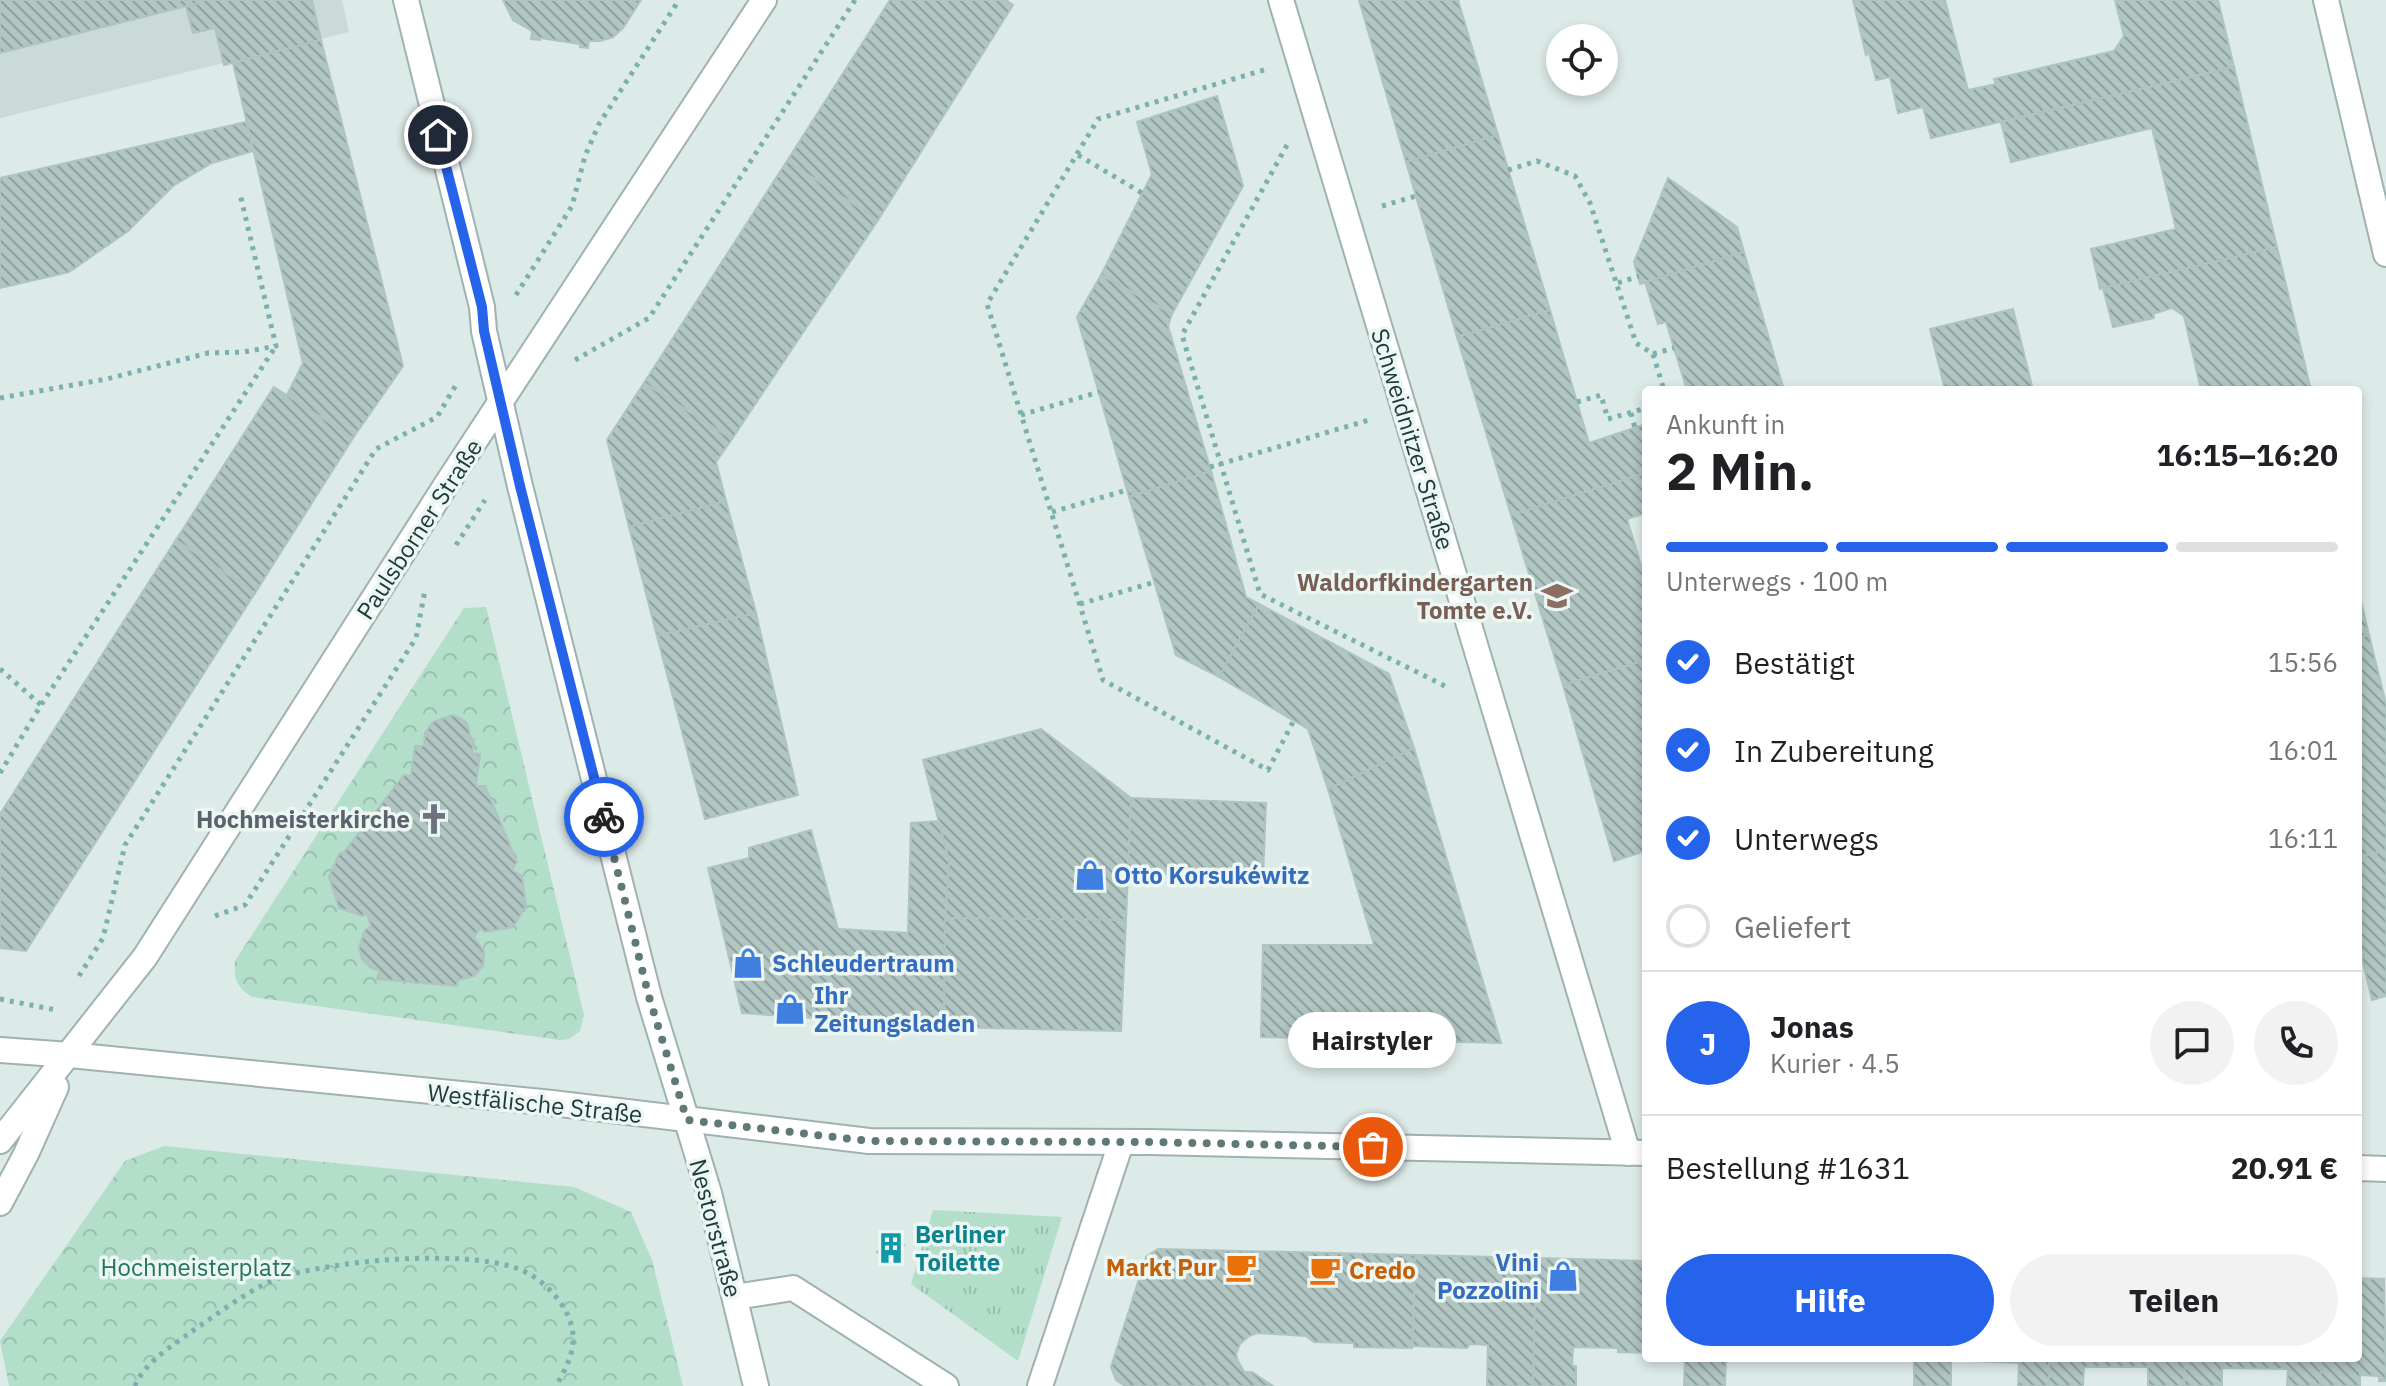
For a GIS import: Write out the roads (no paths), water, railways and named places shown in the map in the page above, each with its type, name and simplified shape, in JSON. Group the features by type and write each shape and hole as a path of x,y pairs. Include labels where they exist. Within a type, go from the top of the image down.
{"street":[{"name":"Nestorstraße","path":"406,0 482,307 501,402 649,997 709,1193 756,1386"},
{"name":"Paulsborner Straße","path":"0,1141 145,957 501,402 764,0"},
{"name":"Schweidnitzer Straße","path":"1281,0 1493,709 1637,1153"},
{"path":"2326,0 2386,254"},
{"name":"Westfälische Straße","path":"0,1050 552,1103 869,1141 1637,1153"},
{"name":"Paulsborner Straße","path":"0,1203 26,1154 70,1055"},
{"path":"1040,1386 1121,1143"},
{"path":"2362,1168 2386,1169"},
{"path":"735,1297 793,1288 946,1386"}],"place":[{"name":"Waldorfkindergarten Tomte e.V.","path":"1557,596"},
{"name":"Hochmeisterkirche","path":"434,819"},
{"name":"Otto Korsukéwitz","path":"1090,875"},
{"name":"Schleudertraum","path":"748,963"},
{"name":"Ihr Zeitungsladen","path":"790,1009"},
{"name":"Hairstyler","path":"1373,1147"},
{"name":"Berliner Toilette","path":"891,1248"},
{"name":"Markt Pur","path":"1241,1267"},
{"name":"Credo","path":"1325,1270"},
{"name":"Vini Pozzolini","path":"1563,1276"}],"park label":[{"name":"Hochmeisterplatz","path":"196,1267"}]}
